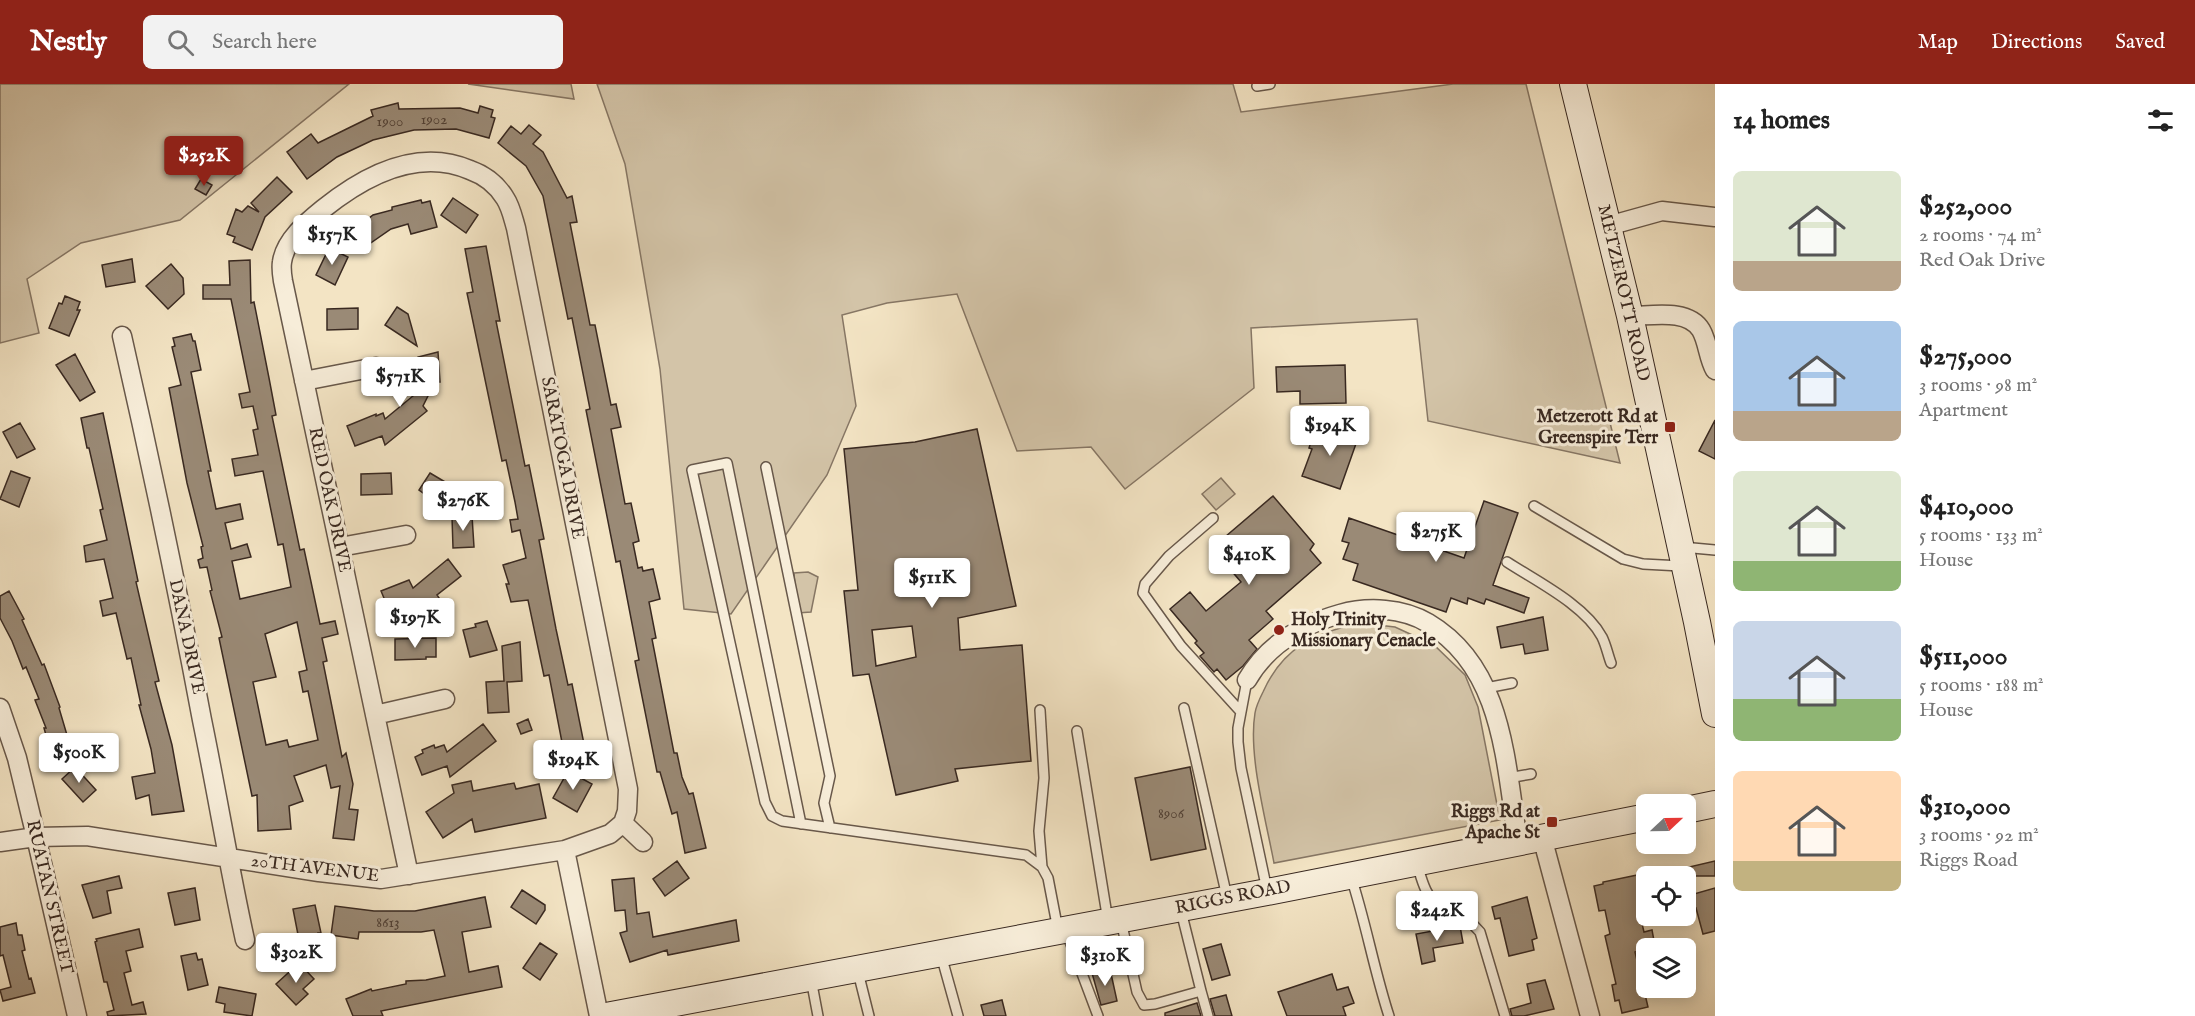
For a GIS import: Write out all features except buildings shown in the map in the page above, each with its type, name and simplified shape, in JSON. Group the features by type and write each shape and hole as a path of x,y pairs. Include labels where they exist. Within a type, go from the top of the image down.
{"main road":[{"name":"METZEROTT ROAD","path":"1573,84 1630,316 1683,557 1710,658 1715,714"},
{"path":"1696,808 1715,804"},
{"name":"RIGGS ROAD","path":"606,1016 1268,892 1636,819"}],"street":[{"name":"SARATOGA DRIVE","path":"384,171 418,162 440,161 459,165 477,172 491,182 504,196 509,206 525,275 628,789 627,811 623,823"},
{"name":"RED OAK DRIVE","path":"384,171 354,186 310,220 297,233 282,262 283,281 409,875"},
{"path":"1608,226 1662,211 1715,217"},
{"path":"1630,316 1673,315 1690,319 1701,330 1715,370"},
{"name":"DANA DRIVE","path":"122,336 200,709 227,858 245,940"},
{"path":"304,381 376,367"},
{"path":"339,547 406,535"},
{"path":"1247,680 1259,662 1289,635 1326,618 1361,609 1409,614 1420,618 1449,637 1473,664 1486,688 1499,732 1508,778 1590,1016"},
{"path":"375,715 446,699"},
{"name":"RUATAN STREET","path":"0,708 17,758 77,1016"},
{"path":"623,823 644,842"},
{"name":"20TH AVENUE","path":"0,842 36,837 87,837 381,879 565,850 610,834 623,823"},
{"path":"565,850 599,1016"}],"lane":[{"path":"1257,86 1270,84"},
{"path":"801,824 727,463 692,470 765,802 772,816 782,821 801,824 1026,855 1042,867"},
{"path":"766,467 830,776 824,803 830,828"},
{"path":"1534,506 1623,559 1643,564 1715,550"},
{"path":"1213,518 1169,556 1145,584 1143,593 1181,646 1241,712"},
{"path":"1507,562 1584,615 1602,636 1611,663"},
{"path":"1247,680 1238,742 1241,768 1268,892"},
{"path":"1486,688 1512,683"},
{"path":"1184,708 1227,899"},
{"path":"1040,710 1044,778 1039,831 1042,867 1048,878 1062,929 1098,1016"},
{"path":"1077,731 1114,920 1137,992 1144,1005 1201,991"},
{"path":"1508,778 1531,774"},
{"path":"1417,862 1423,886 1430,897 1440,907 1472,923 1480,932 1505,1016"},
{"path":"1351,875 1366,926 1376,977 1389,1016"},
{"path":"1181,908 1208,1016"},
{"path":"940,953 958,1016"},
{"path":"857,968 869,1016"},
{"path":"810,977 818,1016"}],"shaded area":[{"path":"0,84 349,84 180,220 81,243 27,279 39,333 0,343"},
{"path":"468,84 571,84 574,99"},
{"path":"597,84 1233,84 1241,112 1453,84 1526,84 1620,463 1428,421 1417,319 1251,328 1254,388 1125,489 1091,447 1017,451 957,294 887,303 842,315 856,406 827,475 731,614 684,609 660,369 625,164"},
{"path":"1221,478 1235,494 1216,510 1202,494"},
{"path":"808,572 818,577 811,612 797,613 794,573"},
{"path":"1360,623 1395,627 1434,645 1465,675 1478,707 1500,820 1274,863 1256,768 1253,730 1257,705 1280,664 1302,644 1315,637"}],"place":[{"name":"Metzerott Rd at Greenspire Terr","path":"1670,427"},
{"name":"Holy Trinity Missionary Cenacle","path":"1279,630"},
{"name":"Riggs Rd at Apache St","path":"1552,822"}]}
